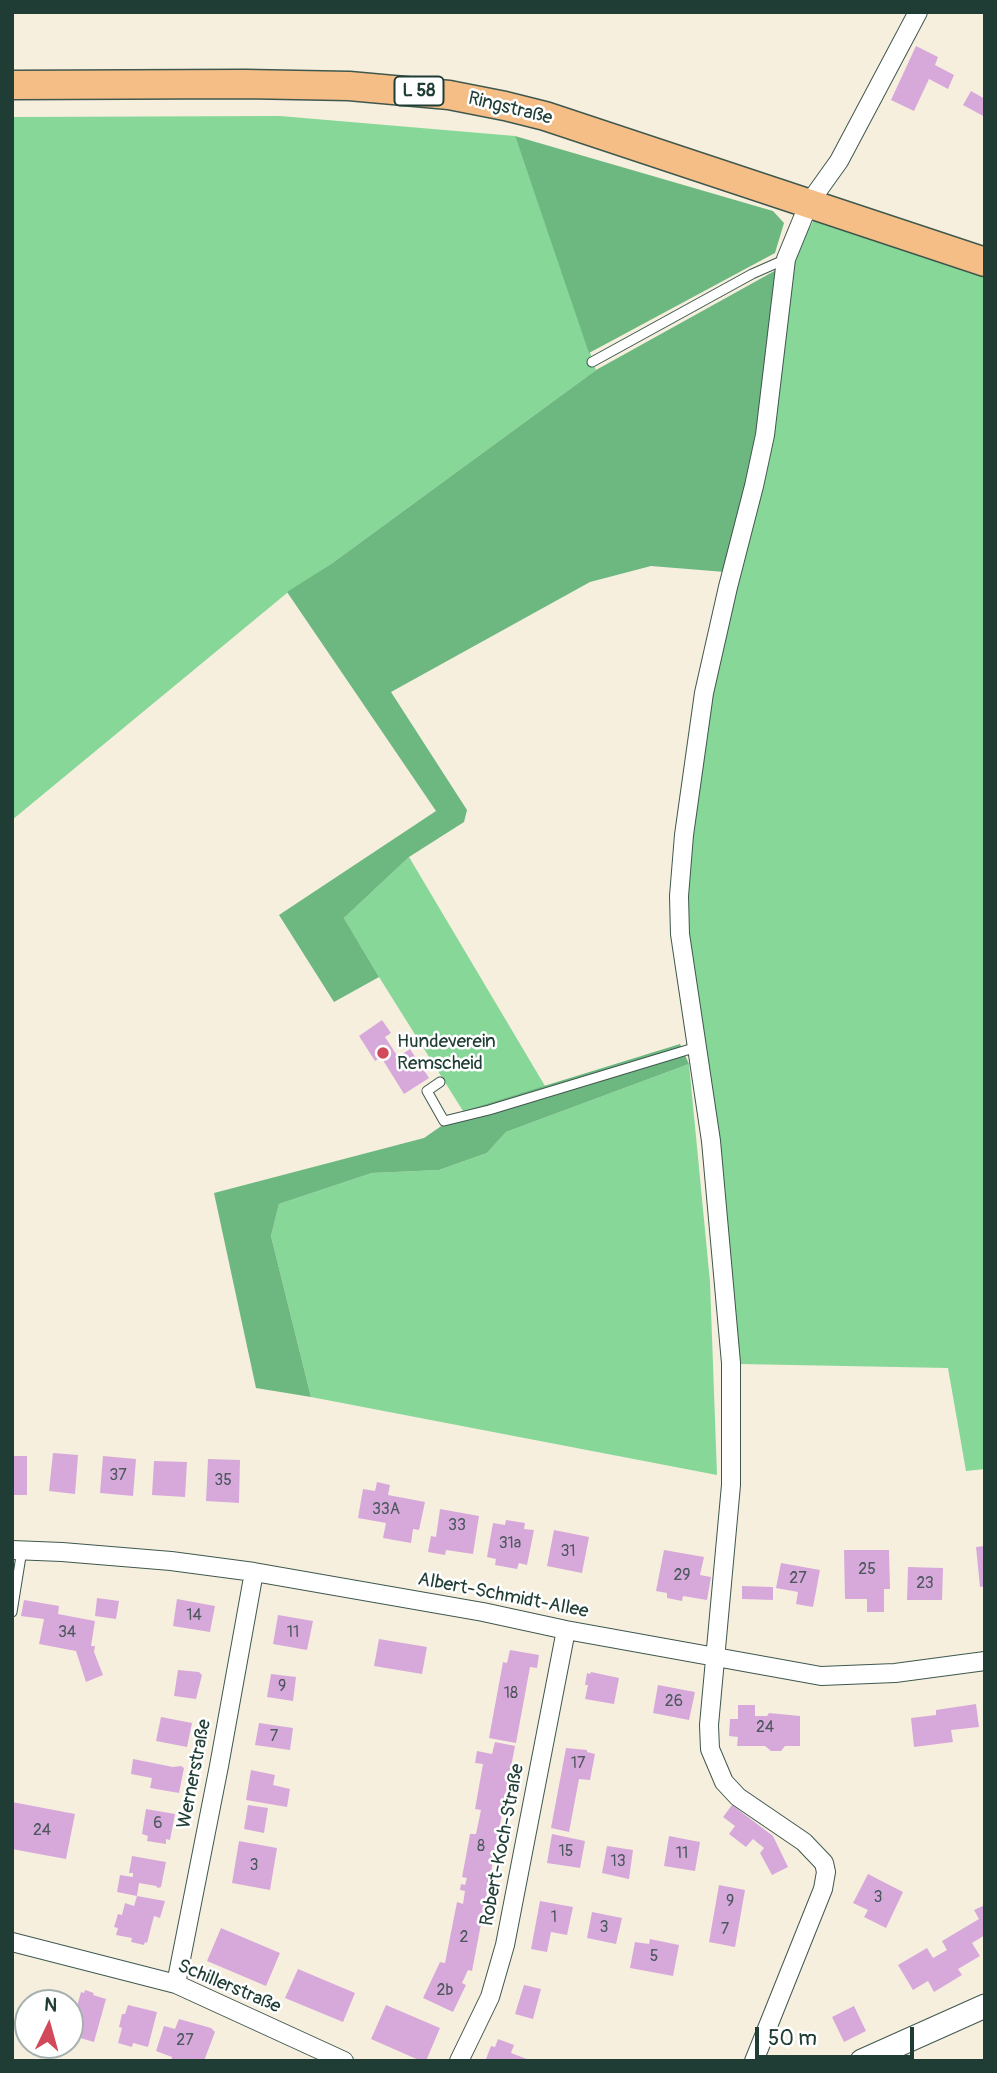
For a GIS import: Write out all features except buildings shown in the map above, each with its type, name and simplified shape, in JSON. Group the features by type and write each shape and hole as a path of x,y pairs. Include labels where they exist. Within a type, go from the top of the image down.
{"main road":[{"name":"Ringstraße","path":"12,85 300,85 397,89 449,95 545,116 985,262"}],"street":[{"path":"754,2061 823,1889 826,1872 824,1863 804,1842 738,1797 724,1782 710,1749 709,1726 731,1485 731,1363 710,1141 680,934 679,896 684,835 704,693 765,435 786,259 809,203 839,161 918,12"},
{"name":"Albert-Schmidt-Allee","path":"17,1550 171,1561 254,1572 821,1676 895,1673 985,1661"},
{"name":"Wernerstraße","path":"176,1984 254,1572"},
{"name":"Robert-Koch-Straße","path":"459,2061 490,1997 505,1945 566,1630"},
{"name":"Schillerstraße","path":"12,1942 176,1984 344,2061"},
{"path":"862,2061 985,2006"}],"lane":[{"path":"592,362 752,274 786,259"},
{"path":"440,1082 426,1091 444,1121 697,1047"},
{"path":"12,1612 17,1550"}],"green space":[{"path":"280,116 515,136 596,370 331,564 287,593 12,820 12,117"},
{"path":"515,136 773,211 784,223 775,253 589,353"},
{"path":"815,218 985,274 985,1469 966,1471 948,1368 740,1364 704,1037 691,963 687,909 691,831 706,727 793,257"},
{"path":"778,269 755,459 725,572 651,566 590,582 391,692 467,810 464,822 409,857 344,918 379,977 334,1002 279,915 436,811 287,592 331,564 596,370"},
{"path":"409,857 545,1086 463,1111 379,977 344,918"},
{"path":"680,1044 689,1064 506,1132 487,1153 439,1170 372,1173 279,1204 271,1236 311,1397 256,1388 214,1193 424,1138 463,1111"},
{"path":"689,1064 710,1282 717,1475 311,1397 271,1236 279,1204 372,1173 439,1170 487,1153 506,1132"}],"place":[{"name":"Hundeverein Remscheid","path":"383,1053"}]}
